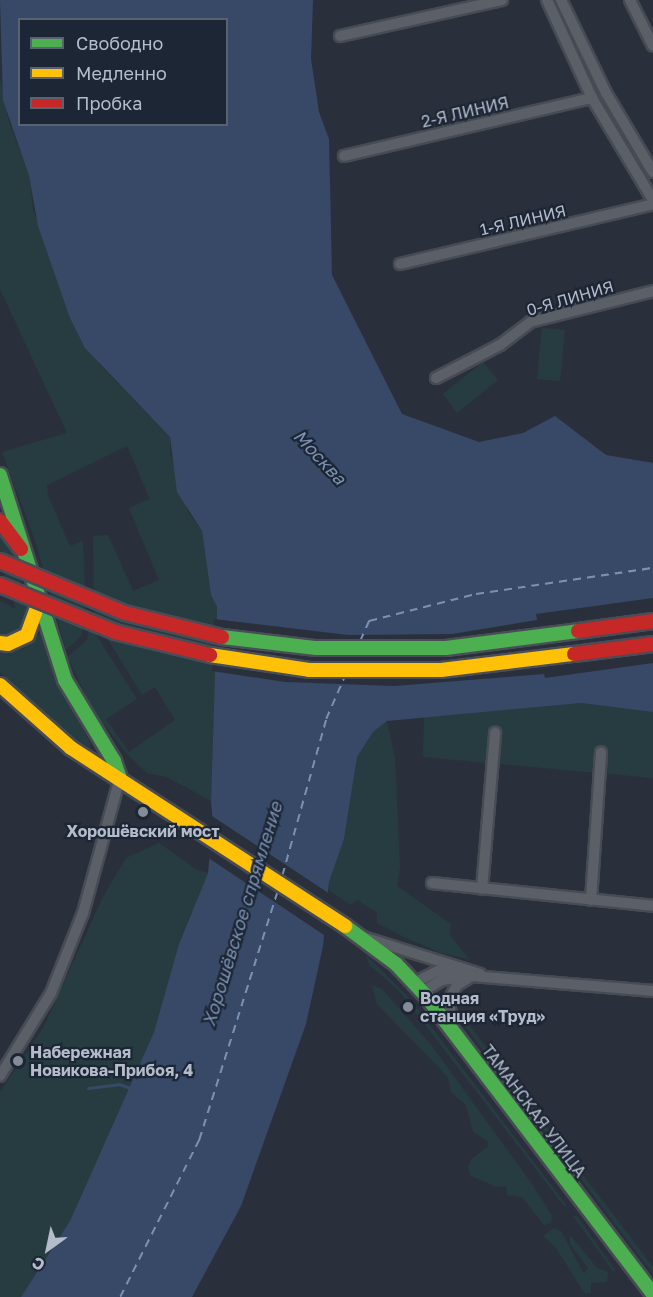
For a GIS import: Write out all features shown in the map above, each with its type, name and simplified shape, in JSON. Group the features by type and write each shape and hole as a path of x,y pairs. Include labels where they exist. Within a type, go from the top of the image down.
{"main road":[{"path":"0,475 65,681 120,778"},
{"path":"0,521 27,559"},
{"path":"0,561 125,613 179,628 243,641 316,648 446,648 653,621"},
{"path":"0,585 115,632 237,662 309,670 441,670 653,644"},
{"path":"0,643 8,644 27,635 36,616 38,596"},
{"name":"ТАМАНСКАЯ УЛИЦА","path":"0,685 71,748 179,816 356,934 418,987 653,1294"}],"street":[{"path":"340,36 502,0"},
{"path":"547,0 592,98 653,202"},
{"path":"561,0 606,93 653,172"},
{"path":"630,0 653,46"},
{"name":"2-Я ЛИНИЯ","path":"344,156 592,98"},
{"name":"1-Я ЛИНИЯ","path":"400,264 653,202"},
{"name":"0-Я ЛИНИЯ","path":"436,378 500,345 530,322 653,291"},
{"path":"482,889 495,733"},
{"path":"591,900 602,752"},
{"path":"0,1076 51,993 82,913 120,778"},
{"path":"432,883 653,906"},
{"path":"356,934 471,974 653,991"},
{"path":"418,987 471,974"},
{"path":"456,1036 449,1000 457,986 471,974"}],"green space":[{"path":"0,78 9,122 29,176 33,209 55,269 100,365 170,437 170,454 188,512 202,531 211,595 217,607 211,801 167,777 147,773 128,755 93,711 68,657 87,640 90,625 137,699 106,719 129,752 175,720 155,687 142,695 94,617 93,536 108,535 133,591 159,580 129,508 150,499 127,446 47,485 48,496 70,546 83,541 86,617 81,636 66,650 35,540 2,452 67,433 0,289"},
{"path":"542,328 565,330 560,381 537,379"},
{"path":"483,362 498,380 457,413 443,394"},
{"path":"0,533 9,545 31,614 24,633 0,639 0,601 16,609 0,561"},
{"path":"41,632 57,684 90,742 90,748 58,726 0,672 0,653 23,649"},
{"path":"581,703 653,712 653,778 423,757 424,717"},
{"path":"387,721 395,759 400,867 397,886 451,924 449,934 469,959 441,953 406,938 377,923 377,912 357,900 351,905 330,891 329,882 344,839 357,757 373,732"},
{"path":"159,843 197,870 208,873 179,944 154,1032 70,1221 21,1297 0,1297 0,1092 43,1028 103,897 126,858"},
{"path":"366,955 411,1000 567,1206 564,1206 400,992 369,964"},
{"path":"372,985 382,989 432,1046 532,1184 552,1216 551,1223 544,1225 522,1197 507,1195 506,1186 496,1187 470,1175 468,1167 472,1158 488,1147 488,1142 473,1131 466,1105 451,1092 448,1077 377,1004"},
{"path":"461,1021 467,1022 653,1267 653,1274"},
{"path":"573,1216 577,1216 616,1271 613,1271"},
{"path":"554,1228 561,1231 584,1274 588,1268 570,1244 570,1235 597,1268 608,1272 607,1282 591,1283 591,1293 585,1294 556,1248 543,1236"}],"water":[{"path":"0,0 313,0 311,59 319,112 329,139 332,275 402,414 479,442 523,433 555,416 606,455 653,463 653,712 581,703 387,721 373,732 357,757 344,839 329,882 323,946 306,1024 241,1206 192,1297 21,1297 70,1221 154,1032 179,944 208,873 213,823 211,801 217,607 211,595 202,531 177,492 170,437 85,348 70,318 38,226 29,176 3,100"}],"pier":[{"path":"653,598 653,663 545,678 544,674 395,686 285,682 212,671 214,619 348,635 452,634 537,620 536,614"},
{"name":"Хорошёвский мост","path":"209,814 333,896 327,937 207,857"}],"waterway":[{"path":"88,1088 119,1084 133,1089"}],"ferry route":[{"path":"360,641 369,621 476,594 653,568"},
{"path":"282,876 326,719 344,678"},
{"path":"120,1297 199,1140 278,890"}],"traffic: fast":[{"path":"0,475 65,680 114,761 120,778"},
{"path":"222,637 316,648 446,648 578,631"},
{"path":"345,926 396,964 426,996 653,1294"}],"traffic: slow":[{"path":"0,643 8,644 27,635 38,604"},
{"path":"210,655 309,670 441,670 574,654"},
{"path":"0,685 71,748 345,926"}],"traffic: jam":[{"path":"0,521 21,549"},
{"path":"0,561 125,613 222,637"},
{"path":"0,585 115,632 210,655"},
{"path":"578,631 653,621"},
{"path":"574,654 653,644"}],"place":[{"name":"Хорошёвский мост","path":"143,812"},
{"name":"Водная станция «Труд»","path":"408,1007"},
{"name":"Набережная Новикова-Прибоя, 4","path":"18,1061"}],"water label":[{"name":"Москва","path":"320,457"},
{"name":"Хорошёвское спрямление","path":"242,914"}]}
